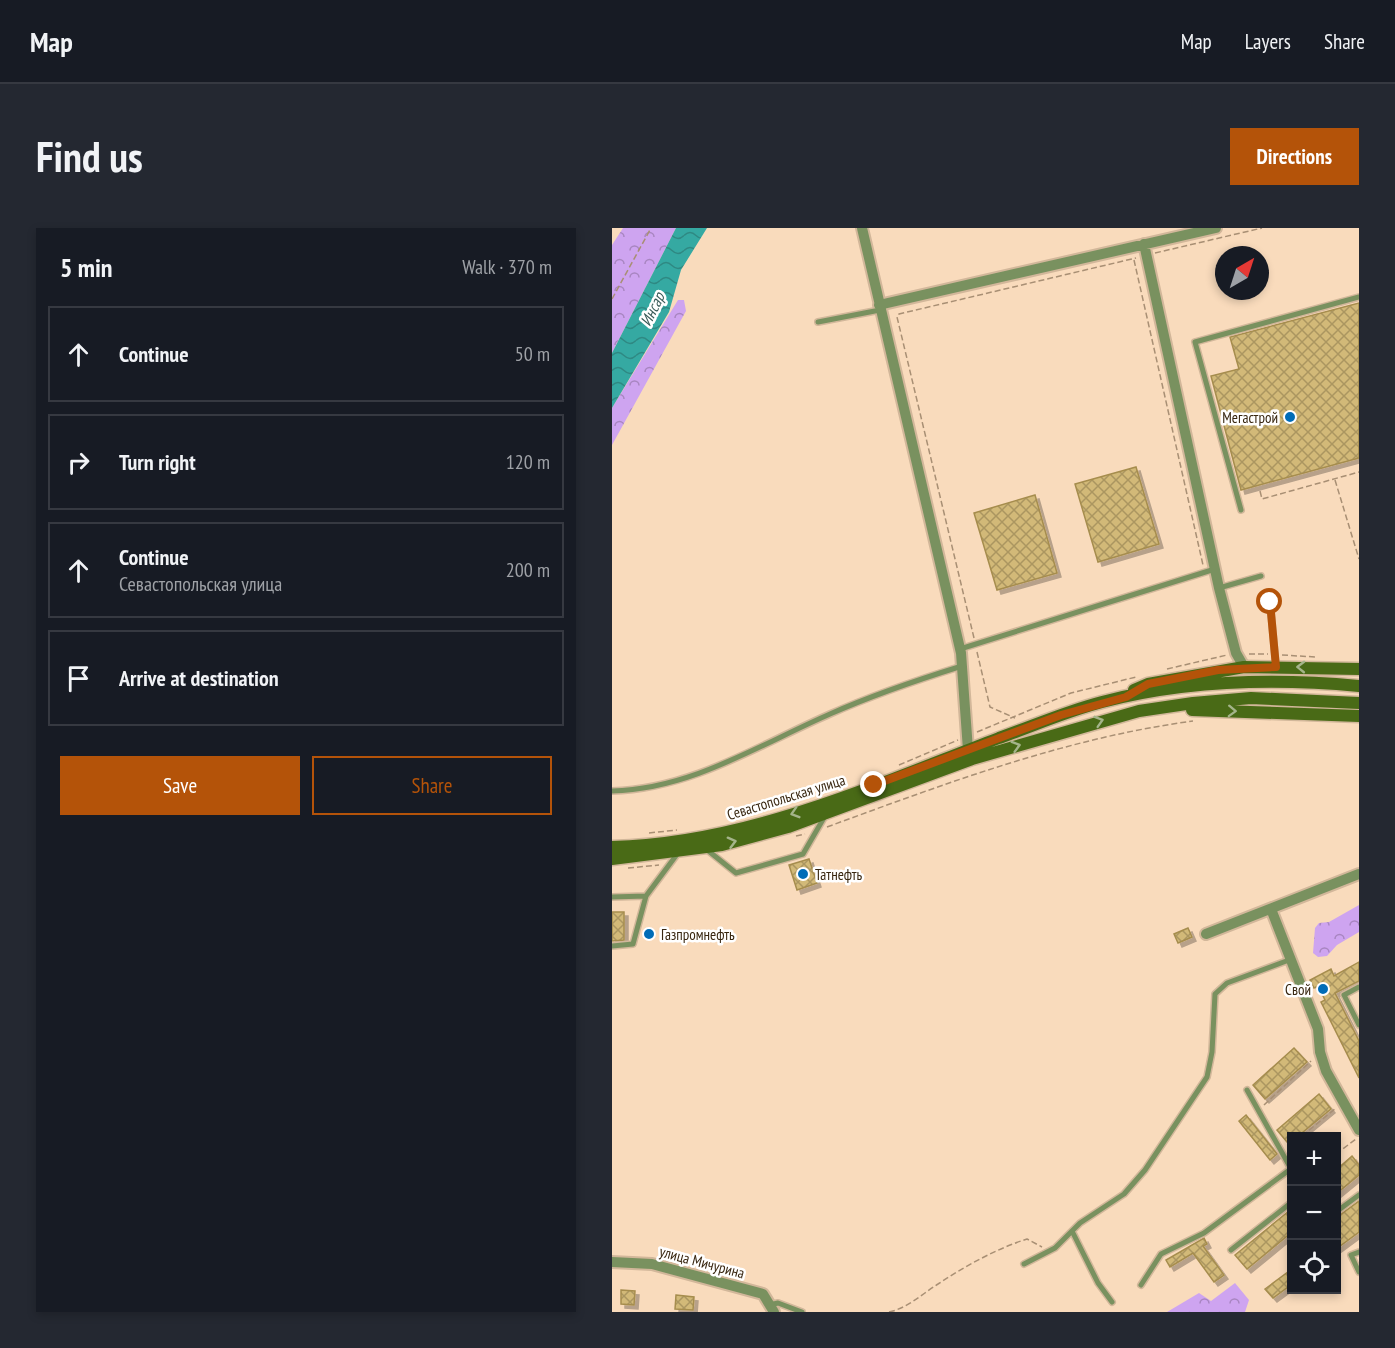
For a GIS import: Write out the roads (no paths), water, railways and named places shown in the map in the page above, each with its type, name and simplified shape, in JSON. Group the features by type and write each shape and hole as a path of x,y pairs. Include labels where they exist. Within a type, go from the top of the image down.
{"main road":[{"path":"1126,697 1148,684 1244,667 1359,669"},
{"name":"Севастопольская улица","path":"612,847 658,843 754,825 854,792 1061,715 1126,697 1202,685 1276,681 1359,686"},
{"name":"Севастопольская улица","path":"612,859 704,848 788,827 972,759 1132,713 1225,699 1359,703"},
{"path":"1132,713 1151,716 1196,709 1359,716"}],"street":[{"path":"862,228 960,649 968,750"},
{"path":"880,307 1145,250 1216,228"},
{"path":"1145,250 1210,571 1219,588 1236,653 1244,667"},
{"path":"1206,934 1359,874"},
{"path":"1271,909 1289,960 1318,1029 1320,1052 1326,1071 1359,1130"},
{"name":"улица Мичурина","path":"612,1262 652,1264 763,1294 771,1308"}],"lane":[{"path":"1241,510 1195,342 1359,297"},
{"path":"818,322 880,307"},
{"path":"960,649 1210,571"},
{"path":"1219,588 1261,576"},
{"path":"1270,602 1276,667"},
{"path":"612,791 633,791 678,781 718,766 893,688 962,666"},
{"path":"704,848 736,873 802,854 827,813"},
{"path":"612,945 633,944 646,896 680,851"},
{"path":"612,897 646,896"},
{"path":"1024,1263 1055,1248 1072,1231 1124,1194 1145,1170 1206,1077 1212,1052 1215,994 1227,983 1289,960"},
{"path":"1359,987 1344,994 1359,1025"},
{"path":"1247,1090 1287,1160"},
{"path":"1141,1285 1161,1254 1204,1233 1287,1170"},
{"path":"1341,1208 1359,1195"},
{"path":"1231,1251 1287,1206"},
{"path":"1072,1231 1098,1283 1112,1302"},
{"path":"1359,1252 1351,1255 1359,1272"},
{"path":"771,1308 778,1303 802,1312"}],"water":[{"name":"Инсар","path":"676,228 707,228 681,270 669,312 612,408 612,353"}],"place":[{"name":"Мегастрой","path":"1290,417"},
{"name":"Татнефть","path":"803,874"},
{"name":"Газпромнефть","path":"649,934"},
{"name":"Свой","path":"1323,989"}]}
